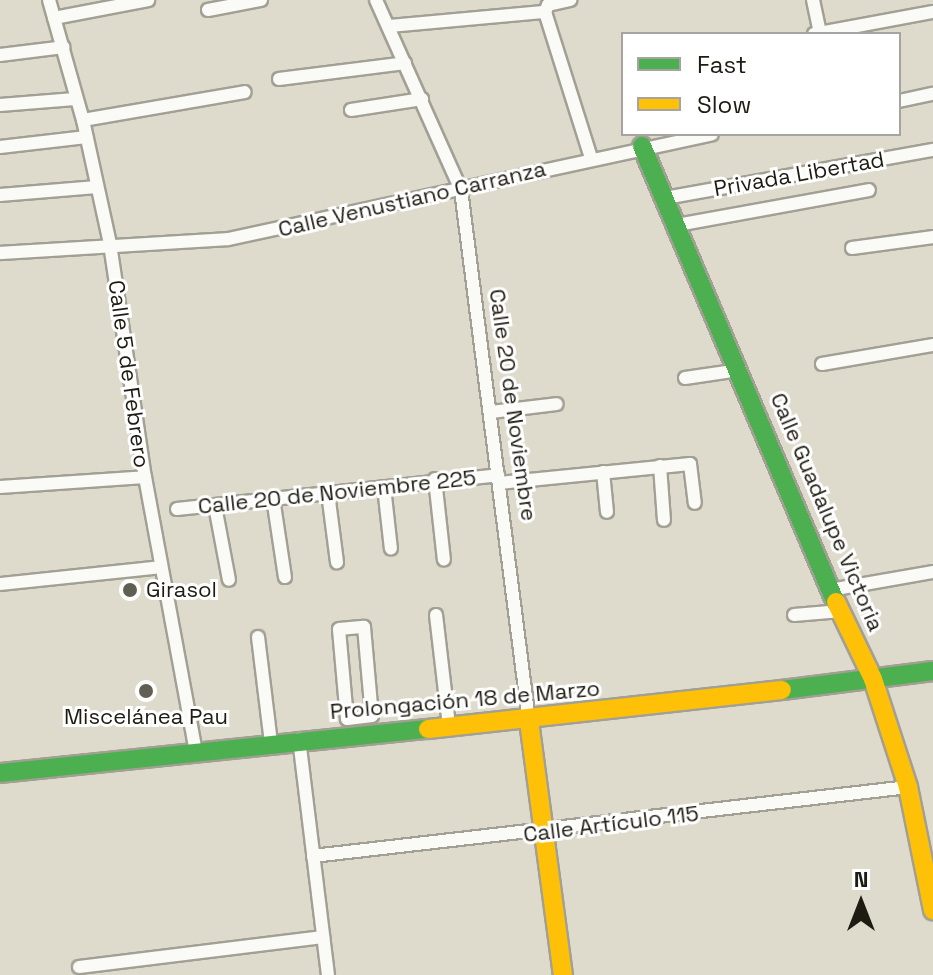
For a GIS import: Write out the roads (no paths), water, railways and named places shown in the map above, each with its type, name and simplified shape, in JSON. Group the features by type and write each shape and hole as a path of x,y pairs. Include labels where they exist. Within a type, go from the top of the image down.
{"street":[{"name":"Calle 5 de Febrero","path":"49,0 83,120 110,244 145,477 196,751"},
{"path":"54,18 148,0"},
{"path":"208,10 261,0"},
{"name":"Calle 20 de Noviembre","path":"376,0 461,190 529,721 547,832 563,975"},
{"path":"570,0 548,5 545,12 591,158"},
{"path":"813,0 818,32"},
{"path":"390,26 545,12"},
{"path":"828,32 933,12"},
{"path":"0,55 64,47"},
{"path":"279,79 405,63"},
{"path":"83,120 245,92"},
{"path":"901,101 933,94"},
{"path":"0,105 75,99"},
{"path":"351,110 422,99"},
{"name":"Calle Venustiano Carranza","path":"0,253 228,239 461,190 642,146 700,136"},
{"path":"0,147 86,137"},
{"name":"Calle Guadalupe Victoria","path":"642,146 740,370 830,590 873,679 908,787 932,901"},
{"name":"Privada Libertad","path":"665,198 933,150"},
{"path":"0,195 97,187"},
{"path":"677,225 869,190"},
{"path":"852,248 933,237"},
{"path":"822,364 933,345"},
{"path":"685,378 740,370"},
{"path":"491,412 557,404"},
{"path":"664,520 660,466 690,464 695,503"},
{"name":"Calle 20 de Noviembre 225","path":"177,509 435,479 498,479 660,466"},
{"path":"603,472 607,512"},
{"path":"0,487 145,477"},
{"path":"435,479 444,560"},
{"path":"384,487 391,549"},
{"path":"328,493 337,562"},
{"path":"273,498 285,577"},
{"path":"215,506 229,580"},
{"path":"0,584 161,567"},
{"path":"830,590 933,572"},
{"path":"794,615 841,611"},
{"path":"436,615 449,726"},
{"path":"364,627 372,716 356,727 347,719 339,629 364,627"},
{"path":"258,637 271,743"},
{"name":"Prolongación 18 de Marzo","path":"0,773 271,743 356,727 529,721 933,671"},
{"path":"299,739 328,975"},
{"name":"Calle Artículo 115","path":"313,856 547,832 908,787"},
{"path":"79,967 323,937"}],"place":[{"name":"Girasol","path":"130,590"},
{"name":"Miscelánea Pau","path":"146,691"}]}
